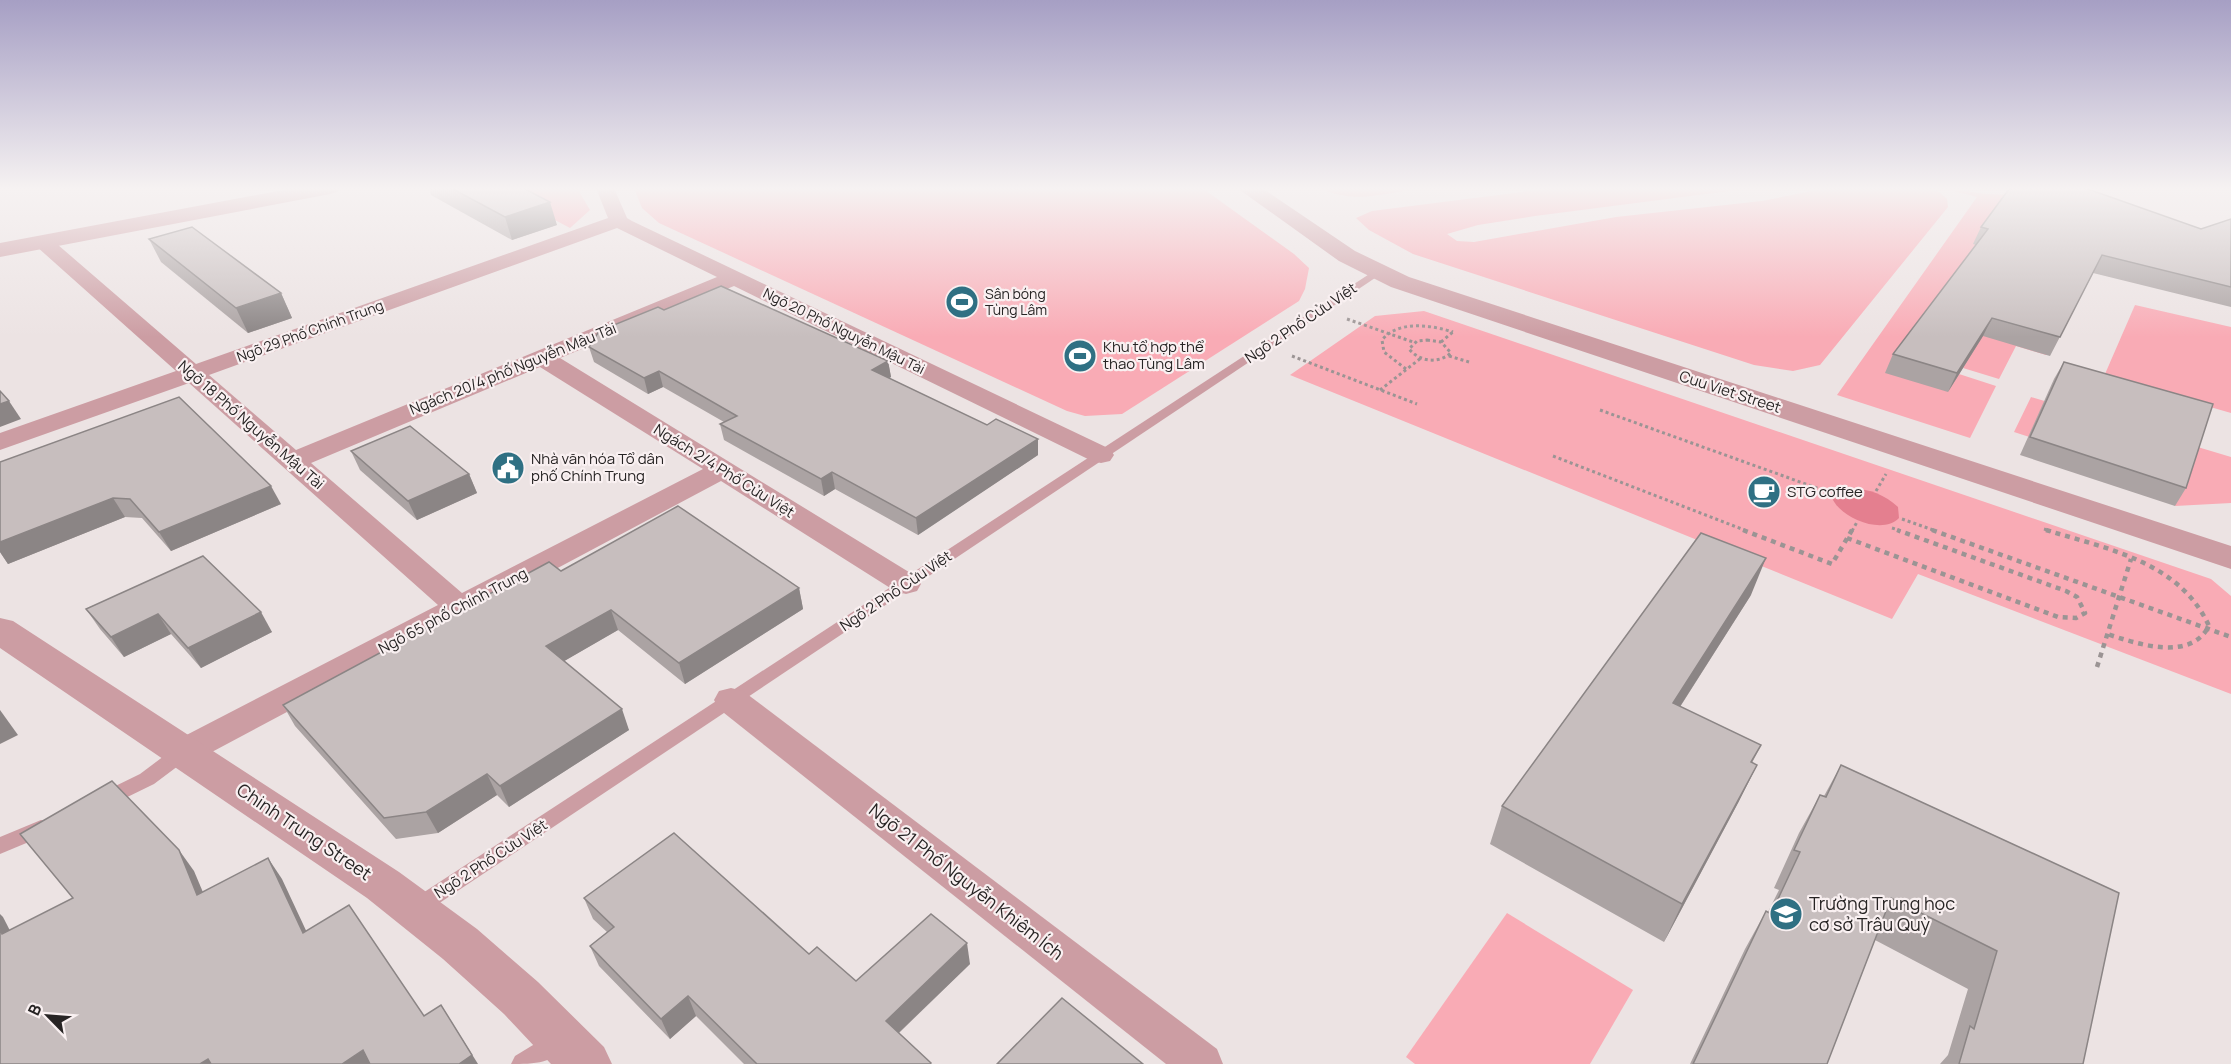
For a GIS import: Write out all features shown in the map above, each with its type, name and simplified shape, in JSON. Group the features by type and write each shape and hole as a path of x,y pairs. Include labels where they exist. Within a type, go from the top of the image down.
{"street":[{"path":"0,250 66,238"},
{"name":"Ngõ 29 Phố Chính Trung","path":"0,442 572,238"},
{"name":"Ngõ 20 Phố Nguyễn Mậu Tài","path":"653,238 1101,455"},
{"name":"Cuu Viet Street","path":"1320,238 1377,272 2231,558"},
{"name":"Ngõ 18 Phố Nguyễn Mậu Tài","path":"43,242 459,607"},
{"name":"Ngách 20/4 phố Nguyễn Mậu Tài","path":"292,460 734,278"},
{"name":"Ngách 2/4 Phố Cửu Việt","path":"541,357 906,584"},
{"name":"Ngõ 65 phố Chính Trung","path":"183,752 722,470"},
{"name":"Chinh Trung Street","path":"0,630 359,868 415,909 469,951 573,1051"},
{"name":"Ngõ 21 Phố Nguyễn Khiêm Ích","path":"731,700 1201,1064"}],"lane":[{"name":"Ngõ 2 Phố Cửu Việt","path":"415,909 1377,272"},
{"path":"84,809 147,779 183,752"},
{"path":"0,846 63,819"},
{"path":"523,1064 573,1051"}],"path":[{"path":"1321,309 1413,342 1422,340 1441,342 1451,350 1449,356"},
{"path":"1406,369 1388,360 1381,352 1380,344 1389,334 1405,327 1420,326 1453,332"},
{"path":"1441,342 1459,328"},
{"path":"1413,342 1409,349 1420,358 1434,360 1449,356 1468,362"},
{"path":"1266,346 1417,404"},
{"path":"1380,390 1420,358"},
{"path":"1600,410 1828,492"},
{"path":"1553,456 1832,564 1857,522"},
{"path":"1876,491 1886,474"},
{"path":"1902,519 2231,637"},
{"path":"1847,538 2058,617 2071,619 2081,617 2085,613 2077,597 2066,591 1892,528"},
{"path":"2097,667 2118,597 2131,559 2171,578 2192,594 2205,610 2209,626 2202,638 2185,646 2159,646 2128,641 2107,634"}],"shaded area":[{"name":"Khu tổ hợp thể thao Tùng Lâm","path":"691,238 1271,238 1309,268 1305,289 1299,301 1122,414 1085,416 1067,411"},
{"path":"1383,238 1452,238 1457,241 1474,242 1499,238 1923,238 1820,365 1793,371 1754,365 1413,254"},
{"path":"1948,238 2042,238 2060,266 2051,346 2046,355 2016,346 1999,379 1963,368 1966,362 1959,374 1996,386 1970,438 1837,395"},
{"path":"2135,305 2231,327 2231,413 2113,379 2105,374"},
{"path":"1424,311 2211,579 2231,596 2231,694 1918,574 1892,619 1290,375 1375,316"},
{"path":"2031,397 2231,457 2231,503 2175,506 2180,486 2014,432"},
{"path":"1867,490 1886,498 1898,507 1899,518 1883,525 1874,525 1854,519 1838,507 1833,500 1838,491"},
{"path":"1507,913 1633,990 1590,1064 1415,1064 1406,1057"}],"building":[{"path":"206,238 281,293 236,308 149,239"},
{"path":"1981,238 2231,238 2231,287 2102,255 2060,337 1992,318 1957,373 1893,354"},
{"path":"721,286 888,361 872,370 987,425 996,419 1038,439 916,518 832,472 821,479 720,424 737,416 659,371 644,378 589,347 599,331 658,307 664,310"},
{"path":"2064,362 2213,404 2186,488 2030,437"},
{"path":"0,391 9,401 0,404"},
{"path":"179,397 271,486 159,532 130,499 113,498 0,542 0,462"},
{"path":"410,426 469,474 408,501 351,451"},
{"path":"678,506 799,588 679,663 611,610 546,646 622,709 500,786 487,774 426,812 384,818 283,705 549,562 561,571"},
{"path":"1701,533 1766,558 1673,703 1761,745 1751,762 1757,765 1682,904 1502,806"},
{"path":"203,556 261,612 188,648 158,614 111,637 86,609"},
{"path":"1841,765 2119,893 2083,1064 1959,1064 1970,1026 1974,1029 1997,951 1891,898 1827,1064 1693,1064 1766,911 1771,914 1800,852 1794,850 1820,795 1826,797"},
{"path":"112,781 179,850 197,895 268,858 303,933 349,905 424,1016 441,1005 472,1055 459,1064 370,1064 363,1050 342,1064 211,1064 208,1059 200,1064 0,1064 0,929 2,934 73,898 20,834"},
{"path":"674,833 809,954 817,947 856,981 931,914 967,943 886,1021 931,1063 757,1064 688,996 661,1019 590,946 614,927 584,898"},
{"path":"1062,998 1143,1064 997,1064"}],"place":[{"name":"Sân bóng Tùng Lâm","path":"962,302"},
{"name":"Khu tổ hợp thể thao Tùng Lâm","path":"1080,356"},
{"name":"Nhà văn hóa Tổ dân phố Chính Trung","path":"508,468"},
{"name":"STG coffee","path":"1764,492"},
{"name":"Trường Trung học cơ sở Trâu Quỳ","path":"1786,914"}]}
